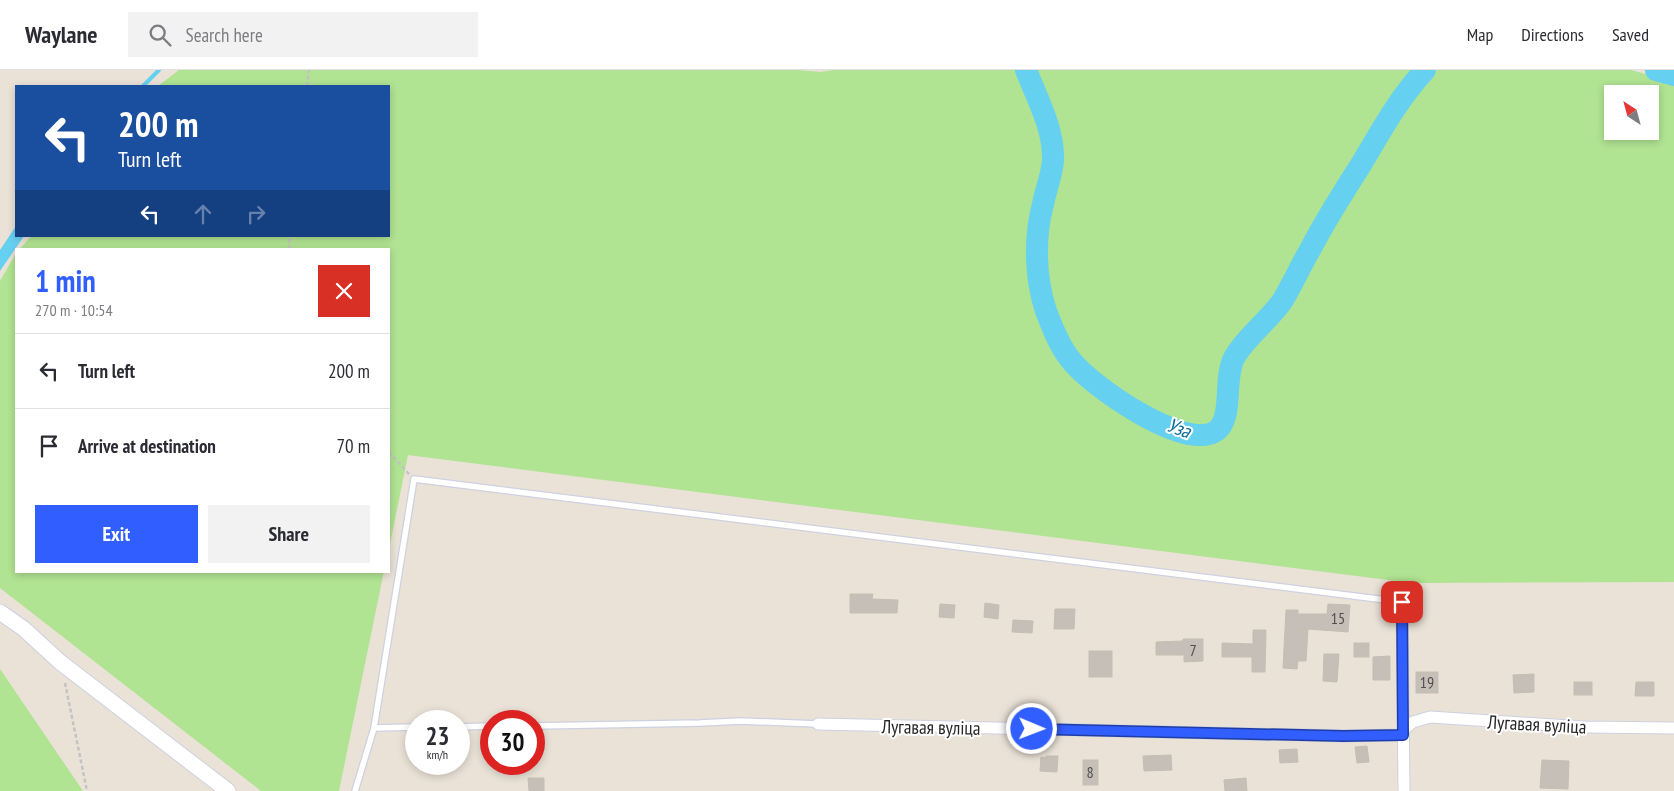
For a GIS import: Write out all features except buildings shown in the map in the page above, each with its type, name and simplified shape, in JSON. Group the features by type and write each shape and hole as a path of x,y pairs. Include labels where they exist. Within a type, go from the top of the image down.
{"street":[{"path":"1402,602 1404,791"},
{"path":"0,612 24,629 60,662 228,791"},
{"name":"Лугавая вуліца","path":"818,724 1343,736 1403,732 1413,722 1430,717 1585,727 1674,728"}],"lane":[{"path":"355,791 374,728 414,479 1402,602"},
{"path":"545,726 700,723 741,720 818,724"},
{"path":"374,728 405,727"}],"path":[{"path":"308,85 309,70"},
{"path":"390,453 414,479"},
{"path":"60,662 87,791"}],"green space":[{"path":"179,70 798,70 821,72 833,70 1017,70 1028,89 1038,114 1045,140 1045,168 1035,212 1031,264 1040,314 1053,347 1077,381 1105,402 1164,433 1182,440 1201,443 1218,439 1226,433 1231,425 1235,408 1236,380 1241,362 1287,304 1323,239 1409,100 1429,76 1437,70 1631,70 1674,82 1674,582 1412,583 408,455 390,544 390,248 21,248 30,237 390,237 390,85 159,85"},
{"path":"1032,70 1414,70 1390,99 1376,120 1310,231 1278,291 1226,358 1222,373 1220,407 1213,420 1201,425 1184,423 1163,416 1141,405 1100,377 1085,364 1071,349 1065,338 1050,297 1045,262 1046,228 1057,172 1056,134 1050,112"},
{"path":"15,255 15,573 384,573 339,791 261,791 0,588 0,281"},
{"path":"0,669 83,791 0,791"}],"water":[{"path":"15,228 15,237 23,237 0,271 0,250"}],"waterway":[{"path":"144,85 159,70"},
{"name":"Уза","path":"1026,70 1048,125 1053,148 1051,171 1038,230 1037,258 1042,298 1056,336 1066,354 1080,370 1116,399 1138,413 1161,424 1183,432 1202,435 1216,431 1225,417 1229,377 1234,358 1283,300 1323,226 1383,127 1425,70"},
{"name":"Уза","path":"1656,70 1674,75"}],"route":[{"path":"1032,729 1343,736 1403,735 1402,602"}]}
